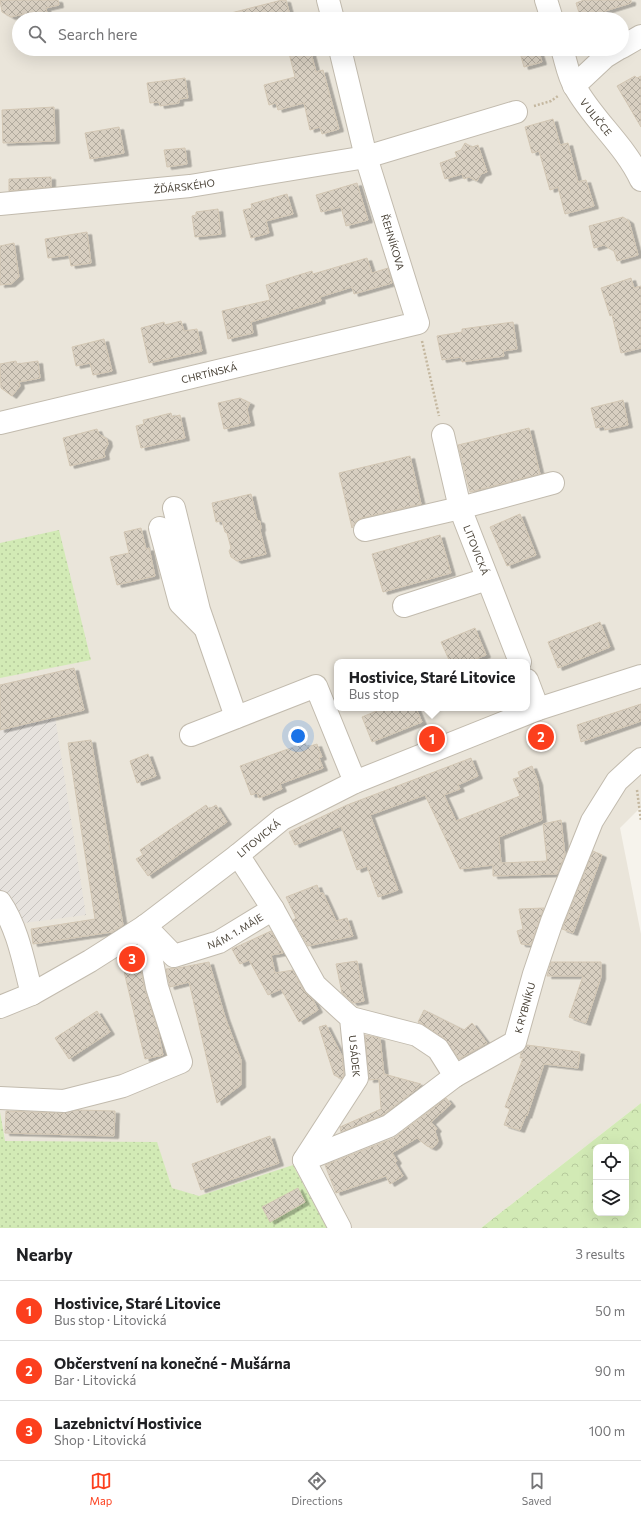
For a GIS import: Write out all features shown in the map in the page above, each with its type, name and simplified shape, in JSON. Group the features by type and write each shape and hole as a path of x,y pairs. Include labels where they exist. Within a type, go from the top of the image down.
{"street":[{"path":"328,0 331,12"},
{"path":"546,0 550,12"},
{"path":"629,43 641,36"},
{"name":"ŘEHNÍKOVA","path":"342,56 366,157 418,323"},
{"name":"V ULIČCE","path":"564,56 574,86 592,112 636,168 641,180"},
{"path":"574,86 607,56"},
{"name":"ŽĎÁRSKÉHO","path":"0,204 190,186 366,157 516,112"},
{"name":"CHRTÍNSKÁ","path":"0,423 418,323"},
{"name":"LITOVICKÁ","path":"443,435 460,508 519,659"},
{"path":"365,530 460,508 553,483"},
{"path":"174,508 199,610 236,717"},
{"path":"160,528 180,603 205,628"},
{"path":"404,606 487,579"},
{"name":"LITOVICKÁ","path":"0,1007 32,994 90,961 144,926 238,855 282,819 355,782 538,709 641,676"},
{"path":"191,735 316,686 355,782"},
{"path":"530,688 538,709"},
{"name":"K RYBNÍKU","path":"304,1160 389,1126 455,1076 515,1042 534,974 547,936 592,821 617,782 638,762"},
{"name":"NÁM. 1. MÁJE","path":"144,926 174,956 219,942 273,909 238,855"},
{"path":"273,909 315,985 351,1018 418,1035 438,1049 455,1076"},
{"path":"2,910 18,945 32,994"},
{"path":"0,1098 64,1101 124,1086 181,1062 156,987 144,926"},
{"name":"U SÁDEK","path":"304,1160 357,1078 351,1018"},
{"path":"304,1160 340,1228"}],"path":[{"path":"516,112 551,101 574,86"},
{"path":"418,323 443,435"},
{"path":"638,762 641,821"}],"shaded area":[{"path":"0,0 641,0 641,807 620,828 641,934 641,1103 481,1228 0,1228"},
{"path":"55,717 86,915 0,926 0,730"}],"green space":[{"path":"59,530 91,660 0,678 0,543"},
{"path":"641,1103 641,1228 481,1228"},
{"path":"0,1112 5,1141 157,1142 172,1188 199,1196 293,1165 327,1228 0,1228"}],"building":[{"path":"0,0 58,0 59,5 46,8 47,12 12,12 11,17 2,12"},
{"path":"286,0 289,12 235,12"},
{"path":"584,0 631,0 631,3 605,12 579,12 576,3"},
{"path":"290,56 312,56 316,72 323,70 339,129 322,134 320,127 310,130 304,103 278,110 276,103 269,105 264,85 295,77"},
{"path":"521,56 540,56 542,62 524,67"},
{"path":"635,76 637,78 641,76 641,127 617,86"},
{"path":"185,78 188,98 179,99 179,103 160,106 159,102 150,103 147,83"},
{"path":"54,107 55,141 3,143 2,110"},
{"path":"553,119 560,145 568,143 578,182 586,180 594,206 565,214 558,187 550,190 539,151 532,153 525,127"},
{"path":"119,127 124,153 90,159 85,133"},
{"path":"465,143 472,147 478,145 487,172 481,174 477,181 469,177 464,179 462,174 445,179 440,163 457,157 455,152 461,150"},
{"path":"185,148 187,164 167,167 164,150"},
{"path":"51,177 51,187 9,191 9,179"},
{"path":"357,183 368,220 346,226 341,207 321,212 316,195"},
{"path":"287,194 293,214 266,221 269,233 251,238 243,210 252,208 251,204"},
{"path":"218,209 221,234 195,237 192,216 196,215 196,212"},
{"path":"623,217 629,221 638,255 617,261 614,251 604,245 594,248 589,226"},
{"path":"87,232 91,263 71,266 69,255 48,258 45,239"},
{"path":"14,243 19,277 11,284 0,285 0,246"},
{"path":"367,258 372,273 388,268 392,283 354,294 352,287 320,297 321,301 251,322 253,333 228,339 222,311 270,300 266,285 312,271 313,274"},
{"path":"631,278 634,288 641,286 641,348 621,353 612,315 610,316 601,288"},
{"path":"181,321 184,331 197,329 202,351 149,363 141,328 164,322 165,325"},
{"path":"513,322 517,349 503,351 504,356 462,362 461,357 442,360 437,336 462,332 462,329"},
{"path":"104,339 112,371 93,375 90,363 76,366 72,347"},
{"path":"16,361 17,364 38,361 40,378 19,382 20,386 12,396 1,388 0,364"},
{"path":"240,398 250,403 247,409 250,423 224,429 218,403"},
{"path":"623,400 628,425 605,430 604,426 596,428 591,408"},
{"path":"171,413 172,417 180,415 185,438 141,448 136,426 144,424 143,420"},
{"path":"529,428 540,474 470,492 458,445"},
{"path":"97,429 99,434 107,439 108,444 104,452 105,457 70,466 63,438"},
{"path":"410,456 421,504 362,518 356,521 352,528 339,473"},
{"path":"251,494 257,520 260,521 260,530 266,554 237,561 231,557 229,551 231,548 227,533 225,532 222,521 216,522 212,503"},
{"path":"520,514 536,555 507,566 490,527"},
{"path":"141,528 146,549 149,548 155,576 117,585 110,557 129,553 124,532"},
{"path":"440,535 451,573 383,592 372,554"},
{"path":"600,622 610,647 558,668 548,642"},
{"path":"475,628 486,655 476,659 449,659 441,642"},
{"path":"74,668 84,710 0,730 0,685"},
{"path":"641,704 641,721 581,742 577,725"},
{"path":"377,711 417,711 422,722 372,742 362,717"},
{"path":"91,740 123,925 112,932 33,944 31,929 95,919 68,743"},
{"path":"305,743 307,747 317,744 322,757 319,758 323,768 280,784 282,789 259,798 257,793 251,795 240,766"},
{"path":"148,754 156,776 137,783 130,761"},
{"path":"471,758 478,776 458,785 460,789 444,795 456,821 520,796 513,779 520,777 518,772 532,766 538,782 542,820 499,837 501,863 547,861 543,824 561,820 565,855 557,874 493,876 493,865 460,869 425,795 370,815 398,890 378,897 367,866 357,870 341,826 295,845 289,832 347,805"},
{"path":"206,805 209,809 216,805 227,822 148,876 136,859 143,855 140,850"},
{"path":"593,851 602,855 573,933 562,929"},
{"path":"317,885 320,893 323,893 336,921 347,918 353,936 308,946 293,920 296,918 286,897"},
{"path":"544,908 531,945 521,944 517,931 523,929 519,909"},
{"path":"271,931 283,953 271,955 275,973 293,970 304,991 313,1000 318,1010 299,1022 281,989 268,995 249,960 240,964 232,949"},
{"path":"138,954 145,990 157,1027 163,1055 145,1059 121,959"},
{"path":"357,961 364,1001 353,1003 342,993 336,964"},
{"path":"209,962 225,1017 241,1060 241,1085 217,1103 189,982 170,987 166,969"},
{"path":"551,962 601,962 601,977 586,1023 569,1017 583,976 547,976"},
{"path":"424,1010 464,1030 472,1023 487,1043 459,1059 445,1039 418,1022"},
{"path":"97,1011 110,1032 69,1059 55,1038"},
{"path":"326,1025 342,1056 344,1075 342,1079 334,1075 319,1027"},
{"path":"365,1035 380,1038 384,1074 421,1084 383,1115 341,1132 340,1127 381,1109 379,1079 369,1080"},
{"path":"527,1045 580,1052 578,1068 544,1064 527,1116 526,1115 520,1130 504,1125 510,1109 505,1107 523,1058 520,1058 521,1053"},
{"path":"446,1098 451,1104 431,1122 437,1129 435,1131 438,1141 436,1145 432,1148 417,1138 392,1153 397,1161 395,1163 403,1176 390,1184 386,1176 336,1193 325,1165 394,1138"},
{"path":"78,1110 115,1111 114,1136 5,1133 6,1111 63,1113"},
{"path":"270,1136 279,1163 201,1190 192,1164"},
{"path":"298,1188 305,1202 270,1222 262,1207"}],"place":[{"name":"Občerstvení na konečné - Mušárna","path":"541,737"},
{"name":"Hostivice, Staré Litovice","path":"432,739"},
{"name":"Lazebnictví Hostivice","path":"132,959"}]}
